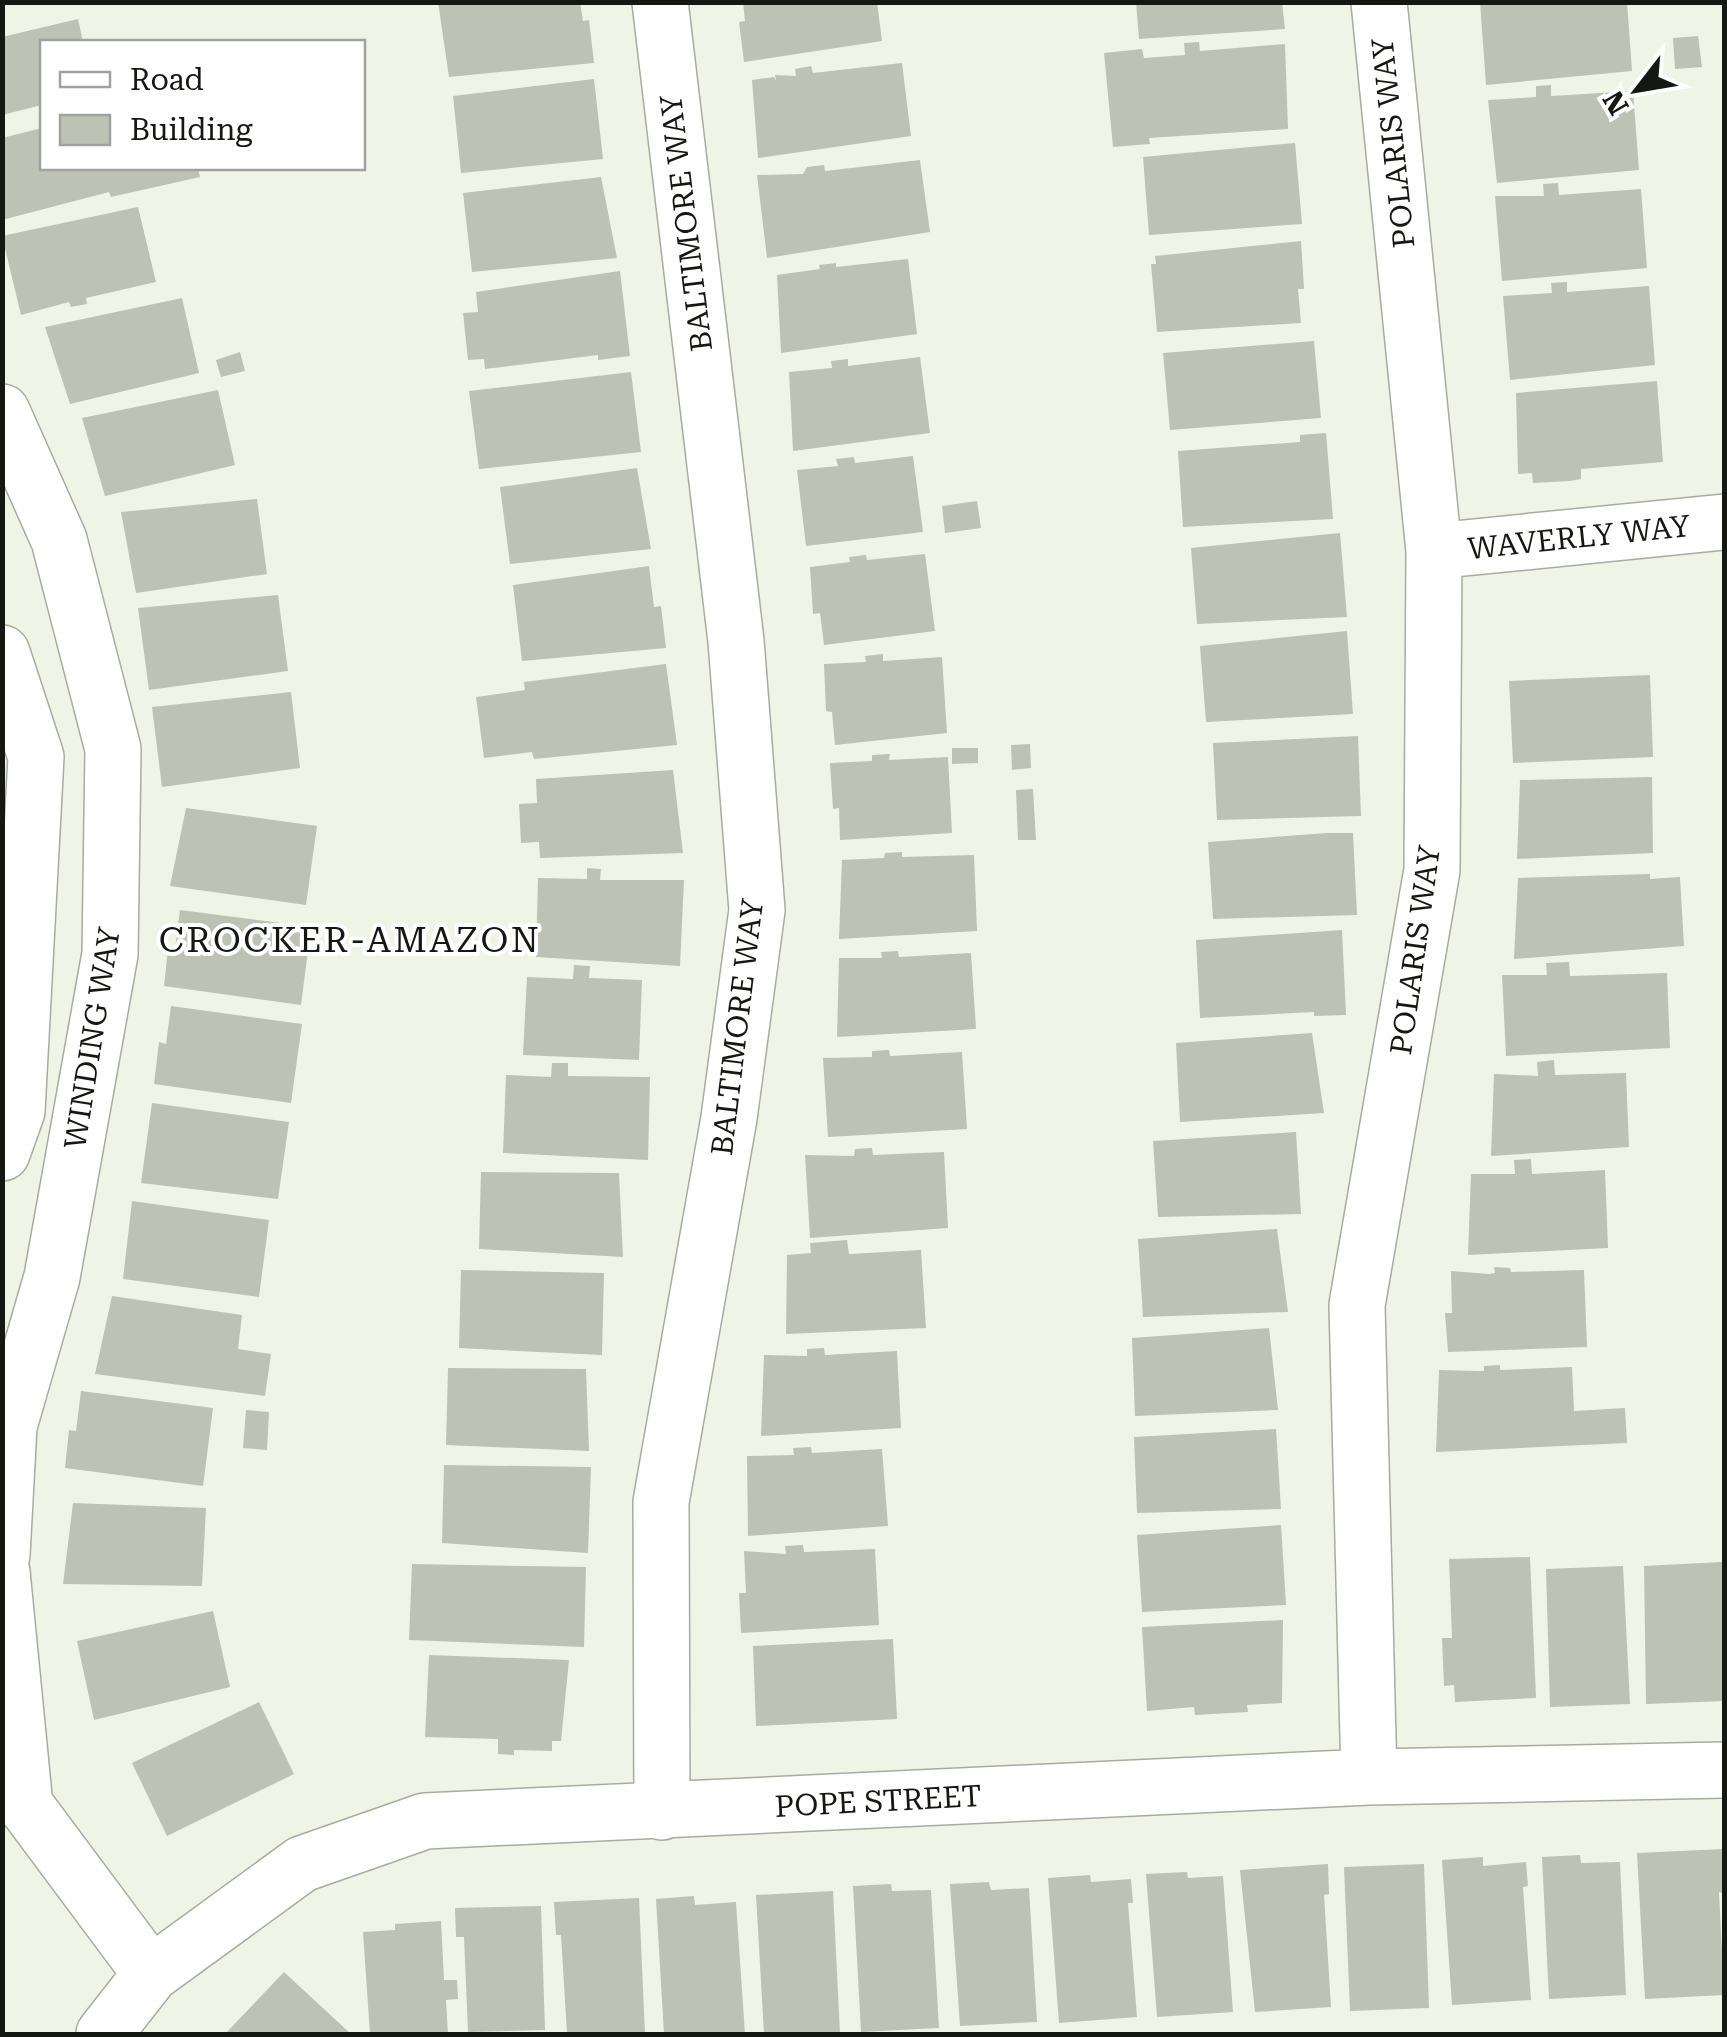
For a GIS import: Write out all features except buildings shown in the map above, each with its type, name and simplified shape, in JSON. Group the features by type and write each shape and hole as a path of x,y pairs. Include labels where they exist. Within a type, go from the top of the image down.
{"street":[{"name":"BALTIMORE WAY","path":"660,2 736,641 757,910 729,1118 661,1502 662,1812"},
{"name":"POLARIS WAY","path":"1369,1776 1357,1305 1432,870 1434,551 1379,2"},
{"name":"WINDING WAY","path":"2,412 60,540 113,749 110,954 52,1277 8,1426 2,1555"},
{"name":"WAVERLY WAY","path":"1434,551 1724,522"},
{"name":"WINDING WAY","path":"2,653 36,758 17,1111 2,1152"},
{"path":"2,1572 14,1790 151,1974"},
{"name":"POPE STREET","path":"104,2034 151,1974 302,1864 425,1822 1369,1776 1724,1770"}],"district":[{"name":"CROCKER-AMAZON","path":"350,940"}]}
